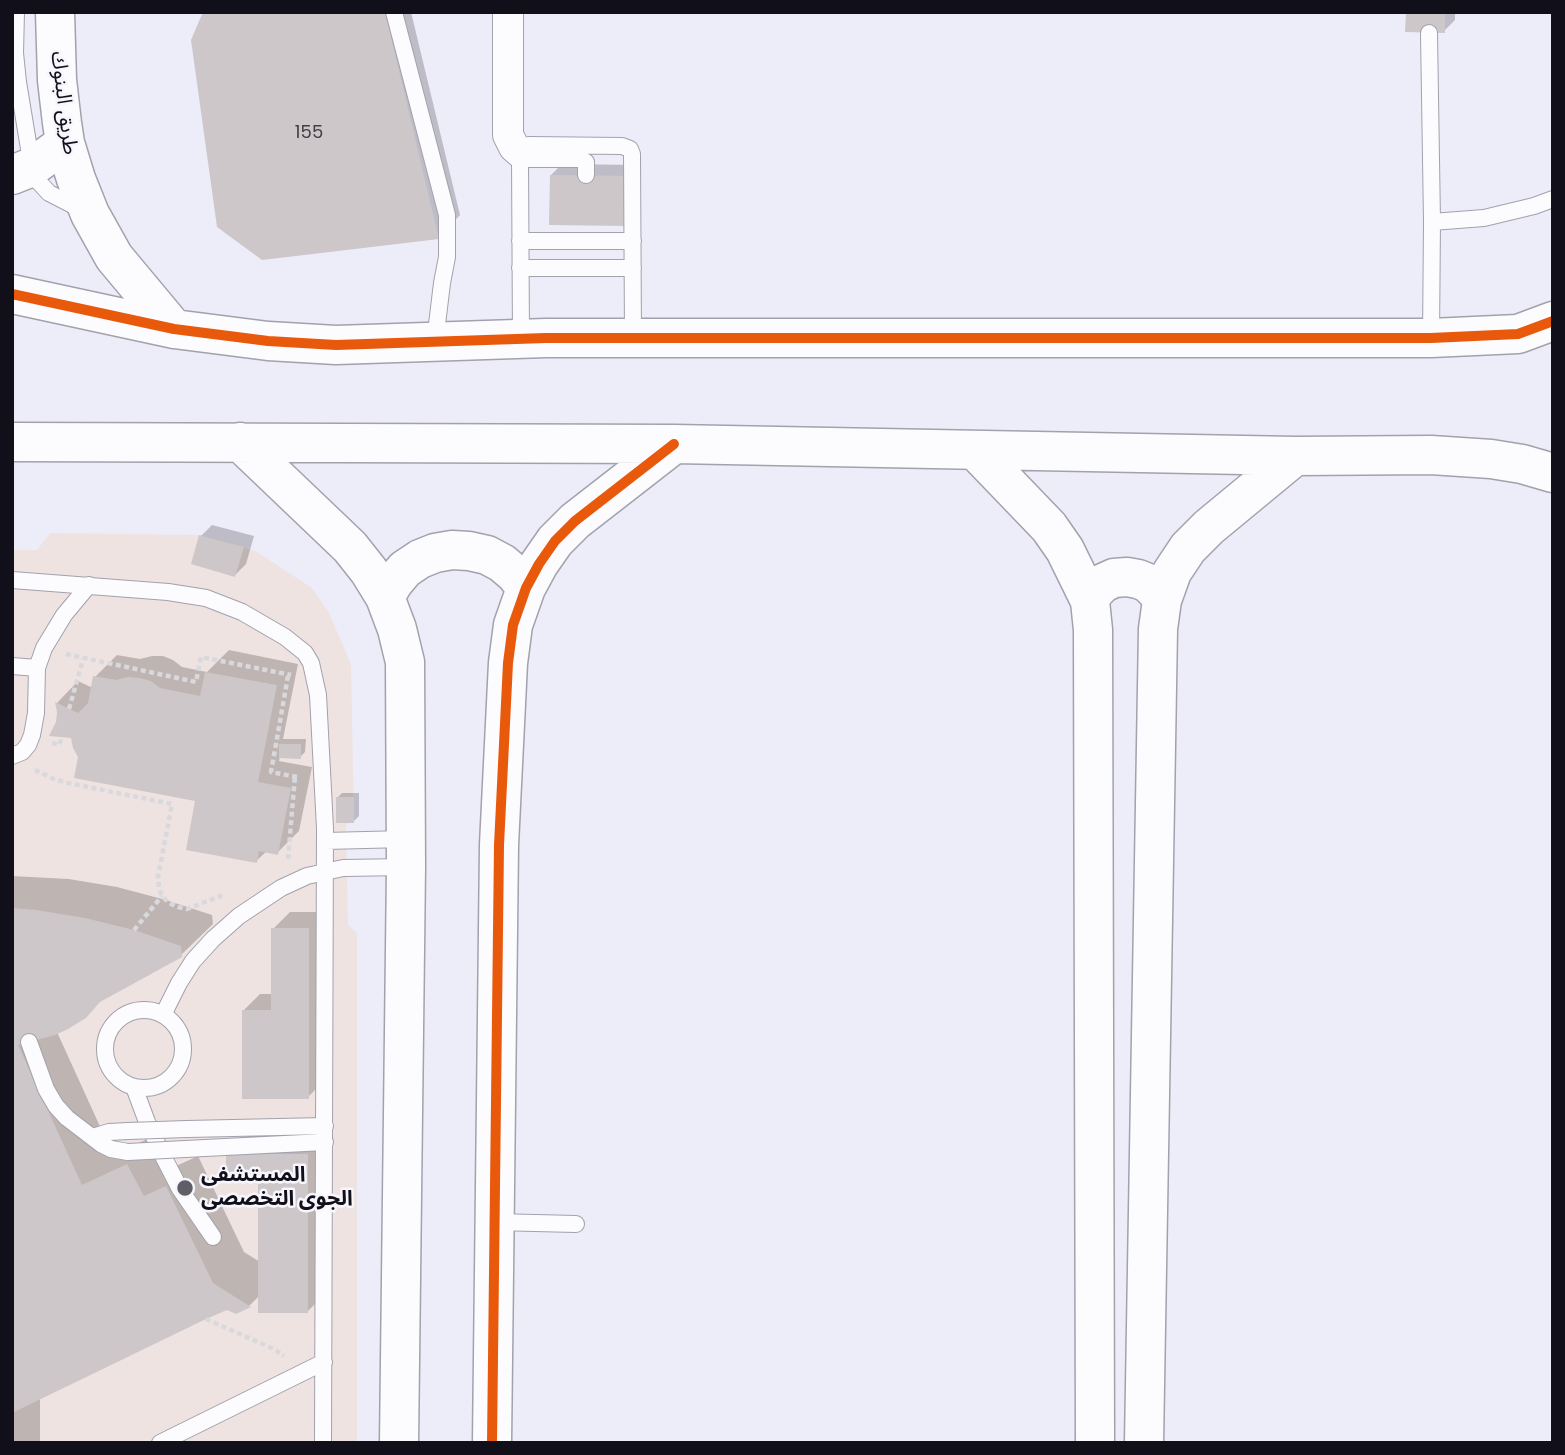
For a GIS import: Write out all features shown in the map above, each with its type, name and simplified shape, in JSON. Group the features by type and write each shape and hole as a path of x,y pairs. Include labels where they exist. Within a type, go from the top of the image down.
{"street":[{"name":"طريق البنوك","path":"55,12 57,80 65,143 76,179 90,214 114,257 174,329"},
{"path":"508,12 508,135 520,156"},
{"path":"22,171 65,143"},
{"path":"12,294 174,329 268,341 336,345 520,339 1431,338 1541,333"},
{"path":"12,442 674,444 1295,456 1461,456 1511,463 1552,473"},
{"path":"240,443 350,547 369,571 385,597 405,662 399,1443"},
{"path":"492,1443 499,845 507,676 513,625 526,588 555,541 575,521 674,444"},
{"path":"975,450 1049,527 1065,550 1090,601 1093,630 1095,1443"},
{"path":"1144,1443 1157,643 1162,600 1172,572 1188,548 1209,527 1295,456"},
{"path":"385,597 405,569 419,559 452,550 487,555 502,563 526,588"},
{"path":"1090,601 1094,592 1104,583 1114,578 1127,577 1147,583 1162,600"}],"lane":[{"path":"16,12 15,54 22,171 36,179 49,193 90,214"},
{"path":"394,12 447,215 447,257 435,341"},
{"path":"1429,33 1431,338"},
{"path":"520,339 520,156 528,145 622,146 630,149 633,159 633,338"},
{"path":"520,156 581,159 586,162 586,175"},
{"path":"1432,222 1484,218 1553,199"},
{"path":"520,242 586,233 633,242"},
{"path":"520,268 633,268"},
{"path":"12,580 187,594 242,612 295,645 311,663 318,695 325,841 323,1443"},
{"path":"13,756 22,752 32,735 36,713 37,668 44,648 64,615 89,585"},
{"path":"12,666 37,668"},
{"path":"325,841 405,853"},
{"path":"163,1015 193,961 213,939 225,927 281,888 325,871 405,853"},
{"path":"154,1011 176,1026 182,1039 183,1052 172,1077 148,1088 134,1087 122,1081 112,1071 105,1045 109,1032 117,1021 128,1013 154,1011"},
{"path":"29,1042 46,1089 56,1105 66,1118 111,1149 128,1152 185,1149 325,1134"},
{"path":"134,1087 147,1122 169,1167 213,1237"},
{"path":"93,1137 110,1132 187,1129 325,1134"},
{"path":"494,1222 576,1224"},
{"path":"160,1443 324,1362"},
{"path":"194,1425 194,1443"}],"path":[{"path":"44,648 83,659 196,682 201,657 316,679"},
{"path":"69,709 83,659"},
{"path":"288,675 271,772 324,782"},
{"path":"13,756 54,779 172,804 158,877 162,896 169,903 187,909 231,891"},
{"path":"288,867 295,776"},
{"path":"134,930 162,896"},
{"path":"206,1319 274,1349"}],"shaded area":[{"name":"المستشفى الجوى التخصصى","path":"50,533 199,535 257,552 312,588 329,613 351,664 354,823 347,823 346,828 348,925 357,933 357,1443 12,1443 12,550 37,550"}],"building":[{"path":"203,12 385,12 439,239 262,260 217,227 191,40"},
{"path":"1406,12 1445,12 1445,33 1405,32"},
{"path":"550,175 629,176 627,226 549,225"},
{"path":"199,535 244,547 235,577 191,564"},
{"path":"205,672 277,685 258,782 291,788 278,855 259,851 257,863 186,850 195,801 74,778 78,757 71,738 49,736 56,722 55,702 78,713 88,703 93,676 116,680 140,678 151,681 160,688 200,696"},
{"path":"279,744 301,744 301,759 279,758"},
{"path":"336,797 354,797 354,823 336,823"},
{"path":"12,908 85,918 134,930 181,946 182,957 100,1002 86,1018 68,1029 18,1045 82,1185 127,1164 144,1196 166,1186 213,1283 251,1307 236,1314 227,1310 206,1319 12,1413"},
{"path":"271,928 309,928 309,1099 242,1099 242,1010 271,1010"},
{"path":"226,1154 308,1154 308,1313 258,1313 258,1174 226,1174"}],"cycle path":[{"path":"12,294 174,329 268,341 336,345 546,338 1431,338 1518,334 1553,321"},
{"path":"492,1443 499,845 508,663 513,625 526,588 555,541 575,521 674,444"}],"place":[{"name":"المستشفى الجوى التخصصى","path":"185,1188"}]}
